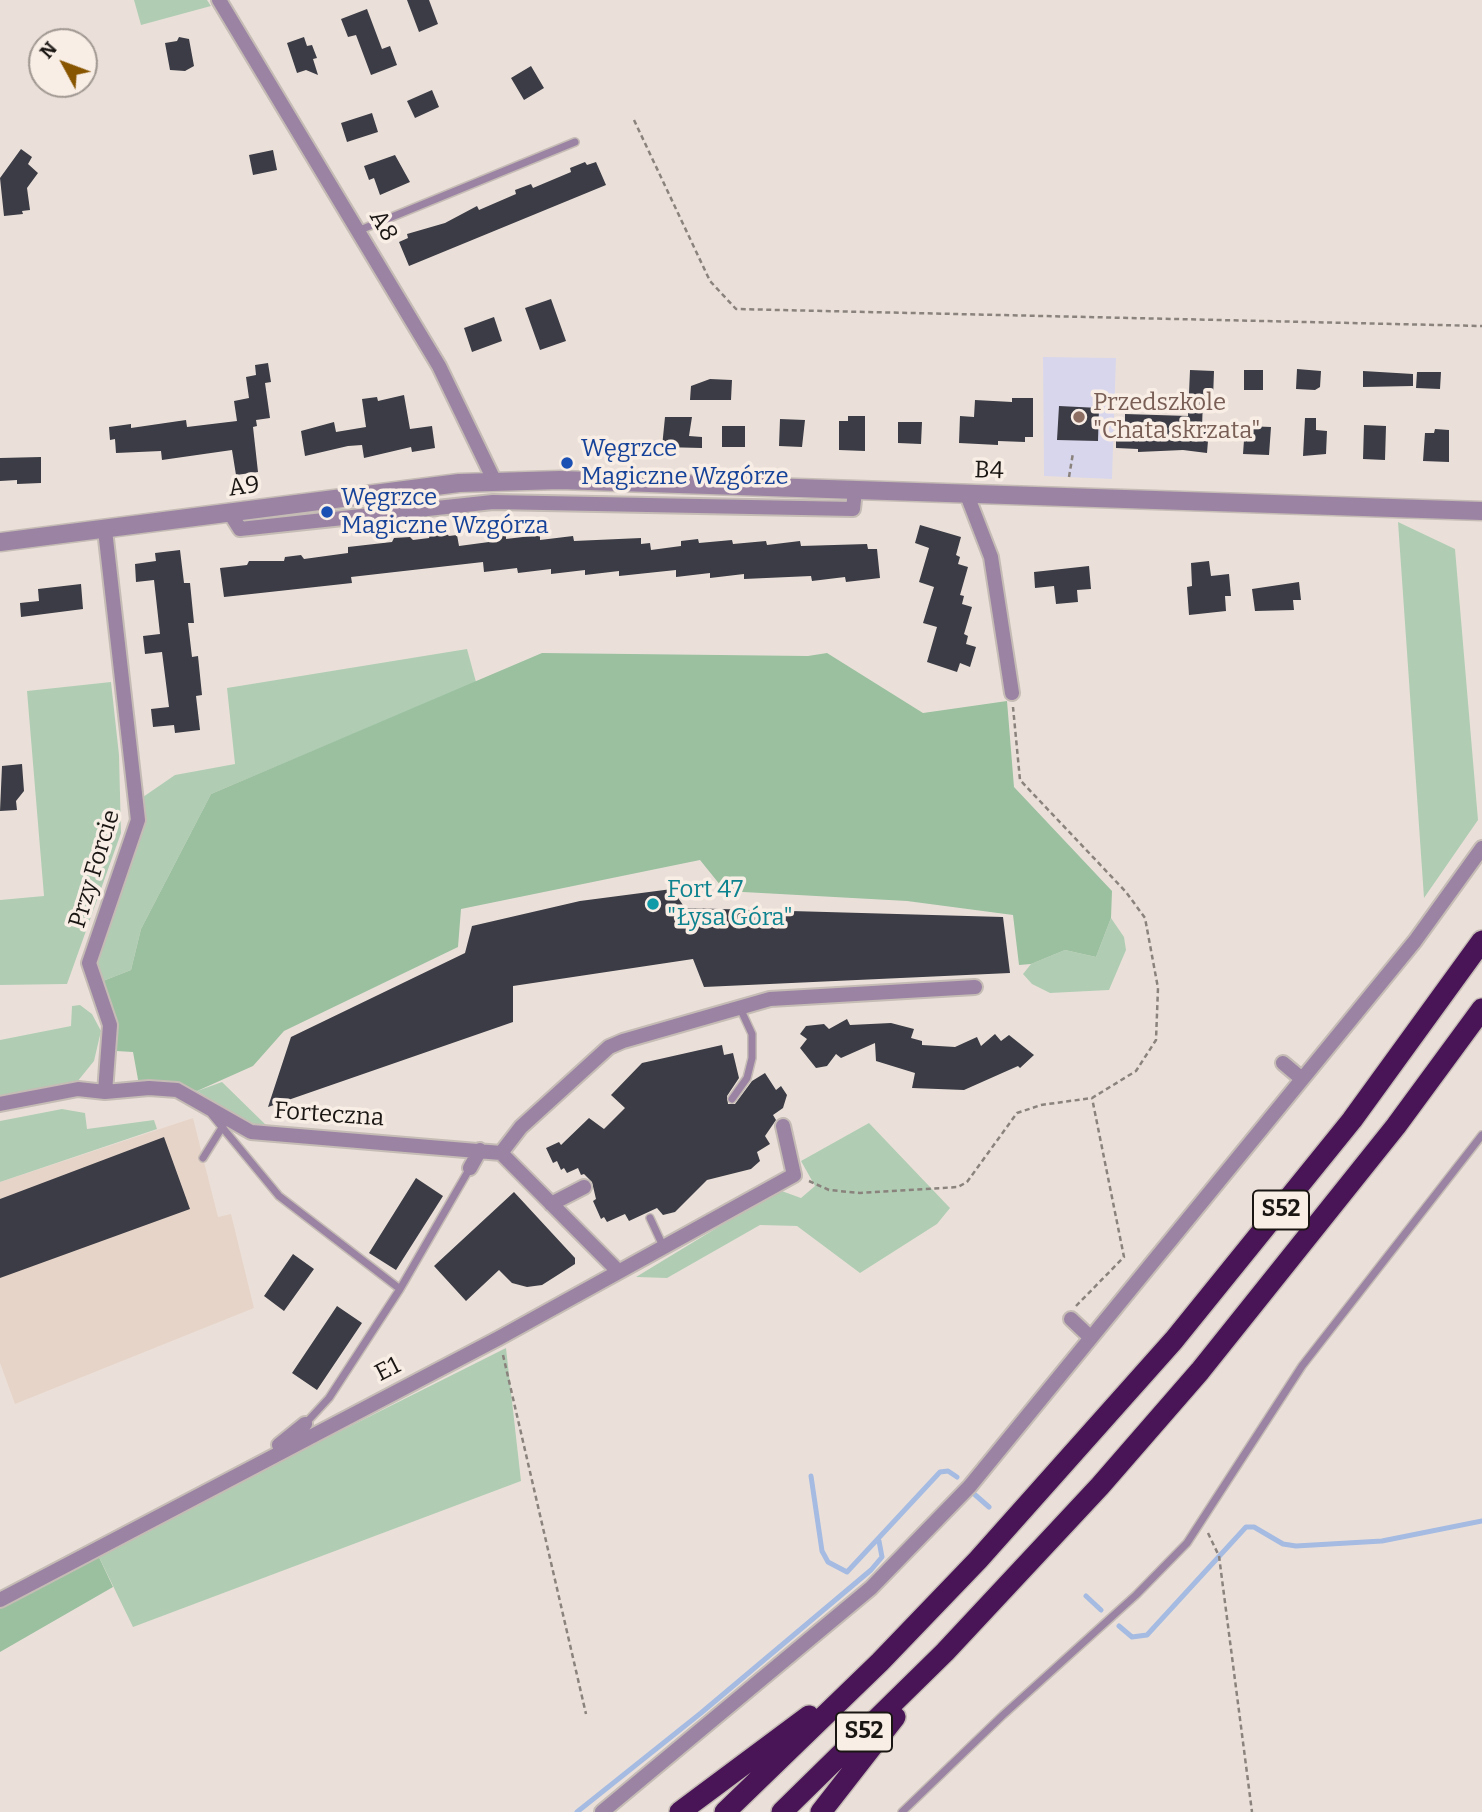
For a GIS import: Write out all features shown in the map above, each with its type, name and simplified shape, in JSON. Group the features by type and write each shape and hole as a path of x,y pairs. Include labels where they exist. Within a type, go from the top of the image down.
{"highway":[{"name":"S52","path":"725,1812 880,1661 1065,1466 1240,1263 1352,1120 1482,941"},
{"name":"S52","path":"782,1812 945,1652 1100,1486 1200,1371 1396,1126 1482,1009"},
{"path":"821,1812 945,1652"},
{"path":"680,1812 880,1661"}],"street":[{"name":"A8","path":"219,0 360,230 458,402 495,482"},
{"name":"B4","path":"495,482 560,480 1482,511"},
{"name":"A9","path":"0,541 106,530 459,483 495,482"},
{"path":"230,513 240,529 493,502 853,509 855,491"},
{"path":"967,495 991,557 1012,693"},
{"name":"Przy Forcie","path":"105,1092 110,1025 104,998 97,989 89,963 138,820 106,530"},
{"path":"602,1812 899,1563 970,1486 1415,941 1482,848"},
{"path":"618,1271 501,1153 516,1133 609,1047 771,999 975,987"},
{"path":"1283,1063 1302,1079"},
{"name":"Forteczna","path":"0,1104 78,1089 105,1092 149,1088 177,1090 200,1101 234,1125 251,1132 501,1153"},
{"path":"783,1126 794,1175"},
{"path":"470,1168 480,1150"},
{"name":"E1","path":"0,1600 499,1338 794,1175"},
{"path":"551,1203 584,1187"},
{"path":"1070,1319 1091,1338"},
{"path":"259,1462 305,1423"}],"lane":[{"path":"360,230 575,142"},
{"path":"732,1099 747,1078 752,1058 752,1034 740,1008"},
{"path":"200,1101 279,1196 400,1289"},
{"path":"203,1158 223,1126"},
{"path":"902,1812 958,1756 1159,1573 1187,1543 1301,1366 1482,1135"},
{"path":"305,1423 329,1398 400,1289 470,1168"},
{"path":"650,1218 663,1246"}],"path":[{"path":"634,120 710,281 736,309 1482,326"},
{"path":"1069,477 1073,453"},
{"path":"794,1175 829,1189 860,1193 958,1187 967,1182 1017,1113 1041,1104 1092,1098 1136,1071 1156,1040 1158,988 1145,918 1126,892 1020,780 1012,693"},
{"path":"1070,1319 1081,1300 1124,1256 1092,1098"},
{"path":"499,1338 586,1714"},
{"path":"1203,1520 1219,1556 1252,1812"}],"shaded area":[{"name":"Przedszkole \"Chata skrzata\"","path":"1043,357 1116,358 1112,479 1044,476"},
{"path":"193,1118 218,1217 231,1214 254,1308 15,1404 0,1363 0,1182"}],"green space":[{"path":"134,0 207,0 211,6 141,25"},
{"path":"1398,522 1455,549 1478,820 1424,898"},
{"path":"467,649 476,682 211,794 141,929 131,970 103,981 96,967 144,817 143,797 175,775 235,764 227,688"},
{"path":"542,653 808,656 827,653 923,713 1007,701 1014,787 1112,891 1111,918 1096,957 1065,950 1031,964 1019,965 1013,915 907,901 725,891 700,860 461,909 458,947 284,1031 253,1066 197,1091 170,1082 139,1085 133,1052 116,1051 118,1022 103,981 131,970 141,929 211,794"},
{"path":"111,682 119,755 121,833 67,984 0,985 0,900 44,896 27,691"},
{"path":"1111,918 1124,937 1126,950 1109,990 1050,993 1032,984 1023,974 1031,964 1065,950 1096,957"},
{"path":"80,1005 92,1014 101,1031 94,1061 77,1082 0,1096 0,1040 71,1026 72,1006"},
{"path":"222,1082 267,1126 249,1123 197,1091"},
{"path":"62,1109 85,1113 87,1129 154,1120 157,1129 0,1182 0,1121"},
{"path":"869,1123 950,1208 937,1224 860,1273 797,1226 760,1225 667,1278 636,1277 779,1190 801,1198 815,1186 801,1161"},
{"path":"506,1348 521,1481 133,1627 97,1553"},
{"path":"97,1553 113,1587 0,1652 0,1606"}],"building":[{"path":"407,0 429,0 438,24 419,32"},
{"path":"367,9 382,49 390,46 397,65 371,75 356,35 348,37 341,19"},
{"path":"179,37 189,39 194,66 185,71 170,70 165,43 177,41"},
{"path":"304,37 307,46 312,45 317,58 313,59 318,75 306,70 297,73 287,43"},
{"path":"531,66 544,88 524,100 511,78"},
{"path":"432,90 439,107 415,118 407,101"},
{"path":"372,113 378,132 347,142 341,123"},
{"path":"21,149 32,157 28,164 38,173 27,188 30,210 22,211 23,214 4,216 0,178"},
{"path":"273,150 277,170 253,175 249,155"},
{"path":"395,155 410,182 380,195 374,178 369,180 364,166"},
{"path":"585,162 587,165 596,162 606,185 409,266 399,242 408,238 407,234 445,223 477,206 479,210 516,194 515,190 531,184 533,188 571,172 570,168"},
{"path":"551,299 566,341 540,350 525,308"},
{"path":"494,317 502,341 472,352 464,328"},
{"path":"268,363 271,382 265,383 270,418 256,420 257,426 253,427 258,472 236,475 232,450 162,460 161,451 116,453 115,439 110,440 109,427 131,424 131,428 186,420 187,427 237,421 234,401 249,398 246,377 256,375 255,365"},
{"path":"1297,369 1321,371 1320,387 1315,390 1296,389"},
{"path":"1190,370 1214,371 1213,399 1203,398 1202,428 1209,428 1207,453 1183,450 1138,452 1138,449 1116,448 1116,431 1125,432 1125,414 1188,416"},
{"path":"1244,370 1263,370 1263,390 1244,390"},
{"path":"1363,371 1413,374 1413,386 1363,387"},
{"path":"1417,372 1441,372 1440,389 1416,388"},
{"path":"710,379 732,380 731,400 690,400 691,386"},
{"path":"404,395 410,429 432,426 435,448 412,452 411,447 364,458 362,445 305,456 301,431 334,422 336,432 366,427 362,399 377,397 378,401"},
{"path":"1012,398 1033,398 1033,437 1025,437 1025,442 998,441 998,445 959,443 960,416 974,417 975,400 1012,402"},
{"path":"1059,406 1099,408 1098,441 1057,440"},
{"path":"848,416 865,416 865,451 839,450 839,421 848,421"},
{"path":"665,417 692,417 689,436 702,437 702,448 662,447"},
{"path":"1305,418 1316,418 1316,430 1327,431 1326,454 1303,456"},
{"path":"780,419 805,420 802,447 779,446"},
{"path":"898,422 922,422 921,444 898,443"},
{"path":"1364,425 1386,426 1385,460 1363,459"},
{"path":"722,426 745,426 745,447 722,447"},
{"path":"1245,426 1271,427 1269,455 1243,454"},
{"path":"1435,429 1449,430 1449,462 1423,461 1425,433 1434,433"},
{"path":"41,457 41,483 17,484 17,480 0,481 0,458"},
{"path":"920,525 961,537 956,555 960,557 958,564 968,567 960,595 964,596 962,604 972,607 964,634 968,636 966,644 976,647 970,667 960,663 957,672 927,662 937,627 923,623 934,587 919,582 929,548 915,543"},
{"path":"446,533 449,536 457,535 459,546 489,542 488,536 506,534 506,539 540,535 540,540 573,536 574,541 641,538 641,544 650,543 651,550 681,546 681,541 698,539 699,543 732,540 733,544 766,541 767,545 800,541 801,546 867,544 868,549 877,549 880,578 846,582 845,577 812,581 811,576 744,579 744,574 710,578 710,573 676,577 676,570 619,576 619,571 585,575 585,570 551,574 551,569 518,573 517,568 484,572 483,562 351,577 352,583 224,597 220,568 247,565 249,561 284,561 285,557 301,555 304,559 348,553 348,547 392,542 394,538 429,538 430,534"},
{"path":"180,550 184,583 190,583 194,623 188,623 192,657 198,656 202,695 196,696 200,730 175,733 174,725 153,727 151,709 169,707 162,652 145,654 143,636 160,634 154,580 136,582 135,564 156,561 155,553"},
{"path":"1209,561 1211,576 1229,574 1231,596 1225,596 1226,611 1189,615 1187,587 1192,586 1191,563"},
{"path":"1089,566 1091,589 1077,590 1078,602 1056,604 1054,586 1035,588 1034,572"},
{"path":"1299,582 1301,600 1293,600 1294,610 1255,611 1252,589"},
{"path":"81,584 83,609 21,617 20,603 39,601 38,589"},
{"path":"22,764 24,791 16,801 17,810 0,811 2,766"},
{"path":"672,889 685,908 1003,917 1010,973 704,987 693,959 513,986 513,1022 268,1107 291,1037 465,953 472,926 580,901"},
{"path":"847,1019 850,1025 891,1023 914,1029 911,1038 922,1041 922,1045 955,1047 977,1037 981,1046 995,1034 1001,1041 1009,1035 1034,1055 1020,1068 1018,1066 964,1090 912,1088 915,1073 876,1061 875,1043 841,1058 836,1054 827,1066 816,1068 800,1048 807,1039 800,1034 806,1026 824,1024 829,1029"},
{"path":"722,1045 724,1055 733,1053 739,1078 727,1096 728,1104 735,1104 752,1081 765,1073 776,1090 781,1086 787,1095 783,1108 773,1115 776,1120 765,1136 770,1144 757,1152 760,1161 751,1169 707,1180 675,1212 663,1215 657,1208 629,1221 625,1214 607,1222 604,1217 601,1219 593,1201 596,1199 592,1182 584,1174 581,1175 578,1168 567,1173 564,1168 561,1170 557,1161 553,1163 546,1148 559,1142 561,1145 589,1118 604,1129 625,1108 611,1095 642,1063"},
{"path":"164,1137 190,1209 0,1278 0,1199"},
{"path":"416,1178 443,1196 396,1270 369,1253"},
{"path":"514,1192 575,1258 575,1264 542,1285 527,1287 512,1283 499,1270 466,1301 434,1266"},
{"path":"293,1254 314,1269 284,1311 264,1296"},
{"path":"337,1306 362,1323 317,1390 292,1373"}],"waterway":[{"path":"811,1476 822,1551 828,1562 847,1572 940,1472 948,1471 957,1477"},
{"path":"973,1493 989,1507"},
{"path":"1119,1626 1132,1637 1147,1635 1246,1527 1254,1527 1283,1544 1296,1546 1382,1541 1482,1521"},
{"path":"577,1812 701,1713 871,1570 882,1557 879,1541"},
{"path":"1086,1596 1101,1610"}],"place":[{"name":"Przedszkole \"Chata skrzata\"","path":"1079,417"},
{"name":"Węgrzce Magiczne Wzgórze","path":"567,463"},
{"name":"Węgrzce Magiczne Wzgórza","path":"327,512"},
{"name":"Fort 47 \"Łysa Góra\"","path":"653,904"}]}
